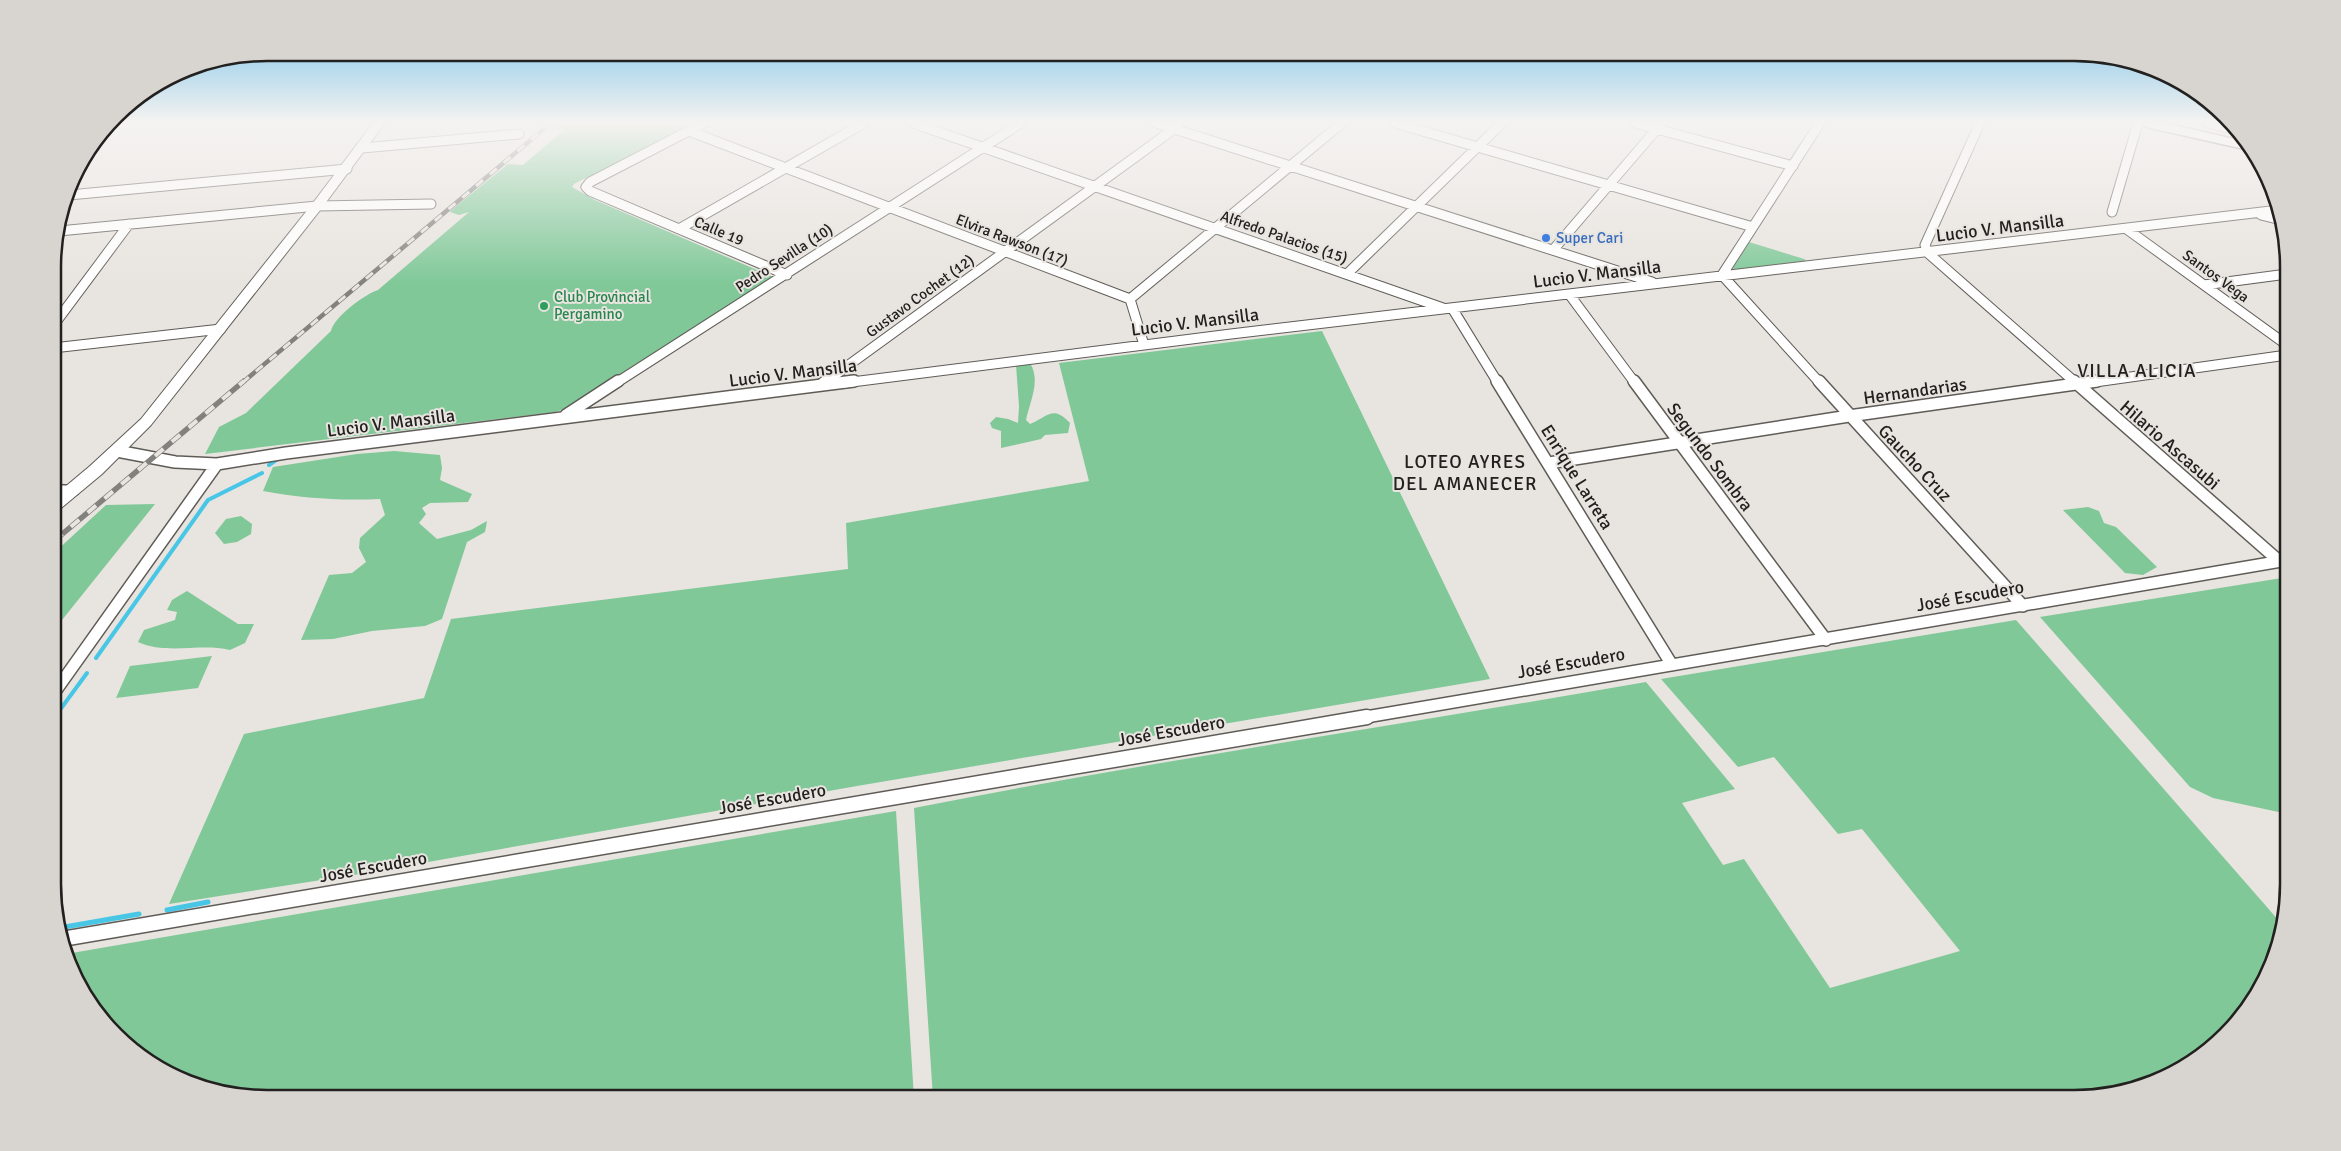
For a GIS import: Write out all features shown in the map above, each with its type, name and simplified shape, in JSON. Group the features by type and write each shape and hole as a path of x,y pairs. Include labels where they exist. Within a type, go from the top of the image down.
{"main road":[{"path":"61,499 117,452 146,422 341,177"},
{"path":"61,490 72,490"}],"street":[{"path":"75,194 264,177"},
{"name":"Calle 19","path":"600,177 590,182 586,187 590,191 787,275"},
{"path":"679,229 772,177"},
{"name":"Elvira Rawson (17)","path":"809,177 1130,299"},
{"name":"Pedro Sevilla (10)","path":"563,418 938,177"},
{"name":"Alfredo Palacios (15)","path":"1069,177 1449,309"},
{"name":"Gustavo Cochet (12)","path":"821,386 1109,177"},
{"path":"1144,345 1130,299 1277,177"},
{"path":"1324,177 1654,283"},
{"path":"1347,274 1446,177"},
{"path":"1579,177 1753,227"},
{"path":"1553,250 1615,177"},
{"path":"1722,275 1786,177"},
{"path":"1928,253 1925,245 1927,238 1955,177"},
{"path":"2112,212 2122,177"},
{"path":"64,230 317,206 431,204"},
{"name":"Lucio V. Mansilla","path":"117,452 174,462 217,464 286,453 1144,345 1722,275 2128,230 2272,211"},
{"path":"2256,213 2274,218"},
{"path":"61,315 85,281 106,259 129,224"},
{"name":"Santos Vega","path":"2128,230 2280,340"},
{"name":"Hilario Ascasubi","path":"1928,253 2078,385 2280,557"},
{"name":"Gaucho Cruz","path":"1722,275 1848,416 2023,606"},
{"path":"2204,285 2280,275"},
{"name":"Segundo Sombra","path":"1569,294 1826,640"},
{"name":"Enrique Larreta","path":"1449,309 1549,463 1672,665"},
{"path":"61,347 221,329"},
{"name":"Hernandarias","path":"1549,463 1848,416 2280,356"},
{"path":"61,683 217,464"},
{"name":"José Escudero","path":"68,938 1826,640 2280,561"}],"green space":[{"name":"Club Provincial Pergamino","path":"492,177 588,177 572,187 595,200 773,277 565,409 555,412 205,454 219,427 246,413 331,331 333,325 344,313 358,301 378,290 469,212 459,215 450,212"},
{"path":"1749,242 1804,259 1809,263 1735,271 1733,268"},
{"path":"1322,331 1490,679 857,786 366,873 169,904 244,734 424,698 451,619 848,569 846,523 1089,481 1059,363"},
{"path":"1030,363 1035,377 1035,384 1026,420 1030,424 1051,414 1059,414 1070,423 1068,433 1045,435 1041,439 1001,448 1001,431 992,428 990,423 996,417 1018,423 1019,406 1016,365"},
{"path":"394,451 440,455 442,468 440,480 472,494 468,502 430,503 422,508 426,514 419,523 437,539 471,530 487,521 485,532 467,542 442,619 425,626 372,631 333,639 301,640 329,575 352,573 366,562 359,548 360,538 385,515 380,499 350,500 263,491 273,467 357,454"},
{"path":"155,504 61,621 61,547 106,505"},
{"path":"2088,507 2099,511 2104,523 2116,527 2157,567 2143,575 2125,573 2063,510"},
{"path":"241,516 252,524 251,534 237,542 224,544 215,533 226,519"},
{"path":"2280,578 2280,812 2213,798 2190,787 2040,617"},
{"path":"187,591 238,624 254,624 245,643 230,650 219,648 160,648 138,642 144,630 175,620 177,612 167,610 172,600"},
{"path":"2016,620 2277,918 2269,950 2259,975 2229,1020 2210,1039 2188,1055 2165,1069 2140,1079 2101,1088 2074,1090 932,1090 914,808 1188,758 1646,682 1735,789 1682,803 1723,865 1744,859 1830,988 1960,951 1862,829 1838,834 1774,757 1738,767 1661,679"},
{"path":"212,656 198,688 116,698 130,666"},
{"path":"896,811 913,1090 267,1090 227,1086 201,1079 176,1069 131,1039 112,1020 96,998 82,975 73,953"}],"waterway":[{"path":"269,465 279,458"},
{"path":"96,658 208,500 262,473"},
{"path":"61,708 87,673"},
{"path":"167,910 208,902"},
{"path":"66,927 139,914"}],"railway":[{"path":"242,383 487,177"},
{"path":"61,535 244,381"}],"place":[{"name":"Super Cari","path":"1546,238"},
{"name":"Club Provincial Pergamino","path":"544,306"}],"district":[{"name":"VILLA ALICIA","path":"2137,370"},
{"name":"LOTEO AYRES DEL AMANECER","path":"1465,472"}]}
